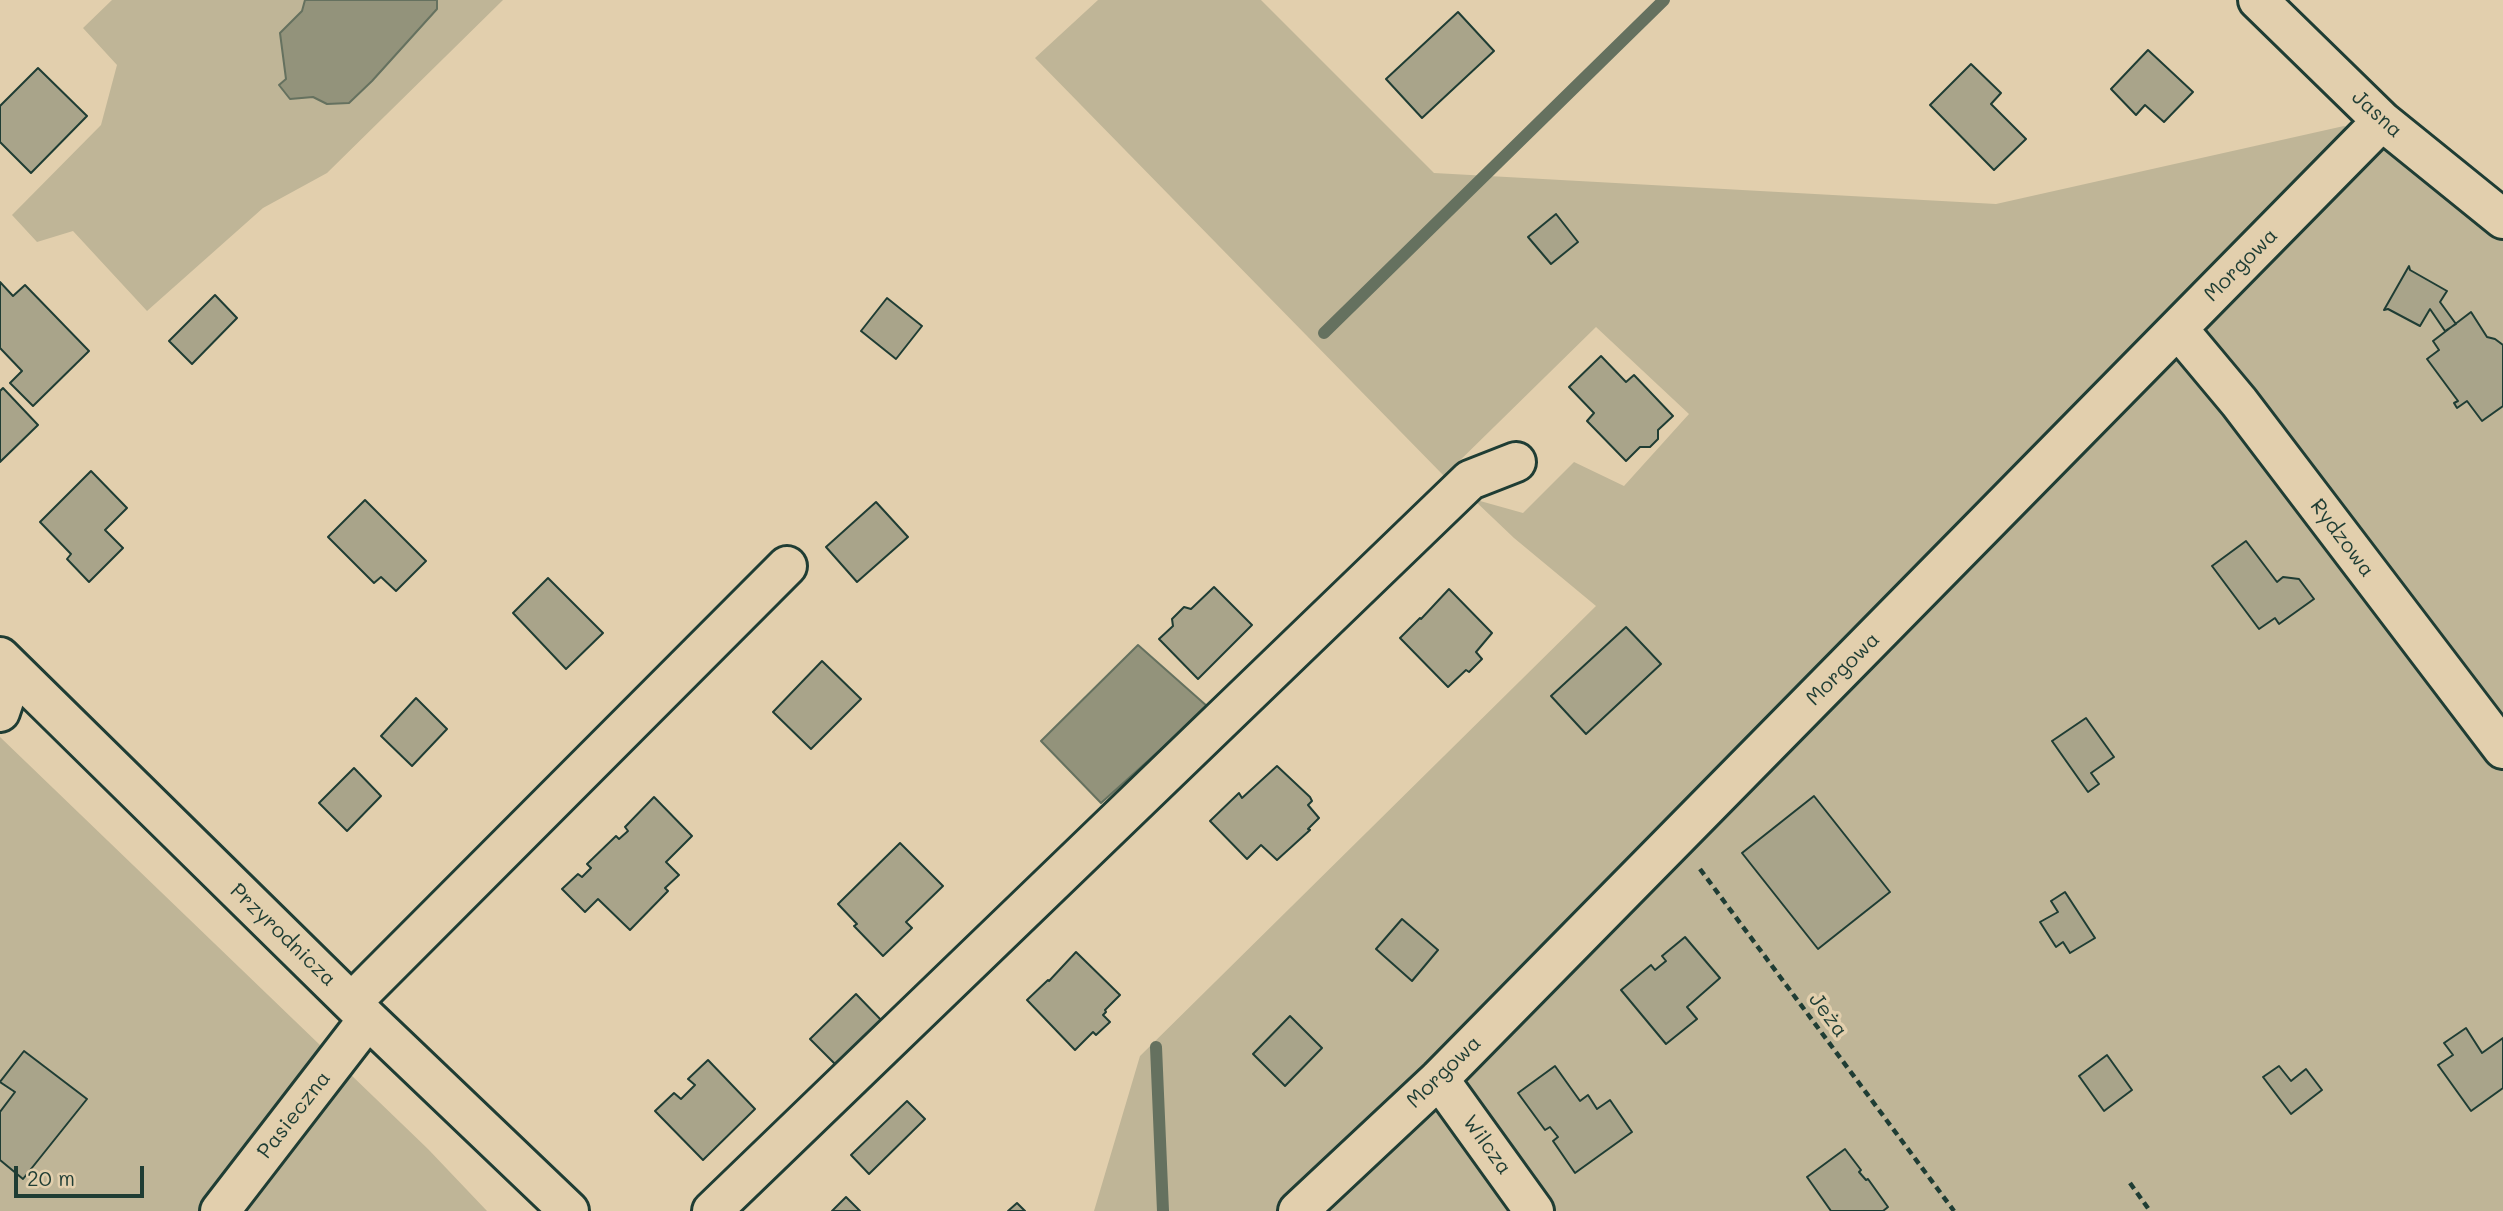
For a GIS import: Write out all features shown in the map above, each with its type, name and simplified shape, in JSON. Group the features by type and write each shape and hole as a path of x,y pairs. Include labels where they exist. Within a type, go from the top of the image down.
{"street":[{"name":"Jasna","path":"2258,0 2382,121 2503,219"},
{"name":"Morgowa","path":"1298,1211 1439,1079 2382,121"},
{"name":"Rydzowa","path":"2178,329 2247,412 2503,749"},
{"path":"712,1211 1470,480 1516,462"},
{"name":"Pasieczna","path":"220,1211 360,1011 787,566"},
{"path":"0,712 7,664"},
{"name":"Przyrodnicza","path":"7,664 360,1011 569,1211"},
{"name":"Wilcza","path":"1439,1079 1534,1211"}],"path":[{"name":"Jeża","path":"1677,838 1954,1211"},
{"path":"2130,1183 2150,1211"}],"shaded area":[{"path":"112,0 503,0 327,173 263,208 147,311 73,231 37,242 12,215 101,125 117,65 83,28"},
{"path":"305,0 437,0 437,9 349,103 327,104 313,97 290,99 279,85 286,79 280,33 302,11"},
{"path":"1098,0 1261,0 1434,173 1996,204 2344,126 2503,191 2503,1211 1094,1211 1140,1056 1596,606 1514,538 1473,499 1523,513 1574,462 1624,486 1689,414 1596,327 1444,476 1035,58"},
{"path":"1138,645 1208,707 1101,803 1041,741"},
{"path":"0,737 428,1149 487,1211 0,1211"}],"building":[{"path":"1458,12 1494,51 1422,118 1386,79"},
{"path":"2148,50 2193,92 2164,122 2145,105 2136,115 2111,89"},
{"path":"1971,64 2001,93 1991,104 2026,139 1994,170 1930,105"},
{"path":"38,68 87,116 31,173 0,142 0,106"},
{"path":"1556,214 1578,242 1551,264 1528,237"},
{"path":"2409,266 2410,270 2447,291 2440,302 2456,324 2445,331 2430,309 2420,326 2388,309 2384,310"},
{"path":"0,282 13,296 25,285 89,351 33,406 10,383 22,371 0,348"},
{"path":"215,295 237,318 192,364 169,341"},
{"path":"887,298 922,326 896,359 861,331"},
{"path":"2471,312 2487,337 2503,345 2503,406 2482,421 2467,401 2457,408 2454,403 2458,401 2427,359 2439,350 2433,341"},
{"path":"1601,356 1626,382 1634,375 1673,416 1658,430 1658,439 1650,447 1640,447 1626,461 1587,421 1594,413 1569,387"},
{"path":"3,388 38,425 0,462 0,391"},
{"path":"91,471 127,508 105,530 123,548 89,582 67,559 71,554 40,522"},
{"path":"365,500 426,561 396,591 381,577 374,583 328,537"},
{"path":"876,502 908,537 857,582 826,547"},
{"path":"2246,541 2277,582 2283,577 2299,579 2314,599 2279,624 2275,618 2259,629 2212,566"},
{"path":"548,578 603,633 566,669 513,613"},
{"path":"1214,587 1252,625 1198,679 1159,639 1173,626 1172,619 1184,607 1191,609"},
{"path":"1449,589 1492,633 1476,652 1482,659 1448,687 1400,638"},
{"path":"1626,627 1661,664 1586,734 1551,696"},
{"path":"822,661 861,699 811,749 773,712"},
{"path":"416,698 447,729 412,766 381,736"},
{"path":"2086,718 2114,757 2091,773 2099,784 2088,792 2052,741"},
{"path":"1277,766 1310,797 1312,801 1308,805 1319,818 1308,829 1310,830 1277,860 1261,845 1247,859 1210,821 1239,793 1242,798"},
{"path":"354,768 381,796 347,831 319,803"},
{"path":"1814,796 1890,892 1818,949 1742,853"},
{"path":"654,797 692,836 666,862 679,875 665,888 668,891 630,930 598,899 585,912 562,889 578,874 582,877 591,868 587,864 616,836 619,839 628,831 625,827"},
{"path":"900,843 943,886 906,922 912,928 883,956 854,926 857,924 838,904"},
{"path":"2065,892 2095,938 2070,953 2063,942 2056,947 2040,922 2058,912 2051,901"},
{"path":"1402,919 1438,950 1412,981 1376,949"},
{"path":"1685,937 1720,978 1687,1007 1697,1019 1666,1044 1621,990 1651,965 1655,970 1666,961 1662,956"},
{"path":"1076,952 1120,995 1103,1015 1110,1022 1096,1035 1093,1032 1075,1050 1027,1000"},
{"path":"856,994 883,1022 838,1067 810,1039"},
{"path":"1290,1016 1322,1048 1285,1086 1253,1054"},
{"path":"2466,1028 2482,1053 2503,1038 2503,1088 2471,1111 2438,1065 2453,1055 2444,1043"},
{"path":"24,1051 87,1099 23,1179 0,1160 0,1112 15,1092 0,1082"},
{"path":"2107,1055 2132,1090 2104,1111 2079,1076"},
{"path":"708,1060 755,1109 703,1160 655,1111 674,1093 681,1099 695,1085 688,1079"},
{"path":"1555,1066 1580,1101 1588,1095 1597,1109 1610,1100 1632,1132 1575,1173 1553,1141 1558,1137 1550,1127 1545,1130 1518,1093"},
{"path":"2279,1066 2291,1081 2306,1069 2322,1090 2291,1114 2263,1077"},
{"path":"907,1101 925,1119 869,1174 851,1155"},
{"path":"1845,1149 1861,1170 1859,1172 1868,1179 1888,1207 1883,1211 1831,1211 1807,1177"},
{"path":"846,1197 860,1211 832,1211"},
{"path":"1017,1203 1025,1211 1008,1211"}],"waterway":[{"path":"1324,333 1664,0"},
{"path":"1156,1047 1163,1211"}]}
